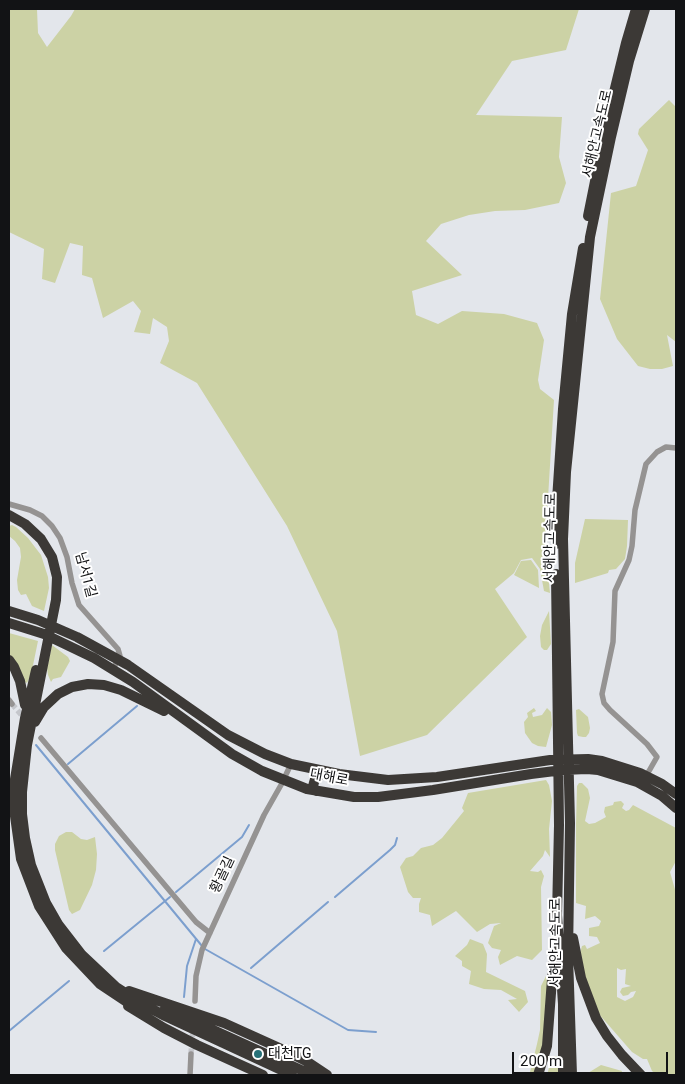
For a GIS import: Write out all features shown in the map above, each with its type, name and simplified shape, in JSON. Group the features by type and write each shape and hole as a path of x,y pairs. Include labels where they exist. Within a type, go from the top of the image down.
{"highway":[{"name":"서해안고속도로","path":"572,1075 568,956 570,823 562,719 556,515 572,314 596,172 623,52 636,9"},
{"name":"서해안고속도로","path":"563,1075 562,996 557,915 562,719 563,539 566,472 590,237 629,61 645,9"},
{"path":"9,515 31,528 41,539 49,550 57,577 57,592 25,718 17,760 14,796 21,859 39,906 55,933 84,969 114,990 173,1026 280,1075"},
{"path":"9,520 30,533 40,544 47,556 53,585 52,610"},
{"name":"대해로","path":"9,610 71,634 119,659 211,725 252,748 291,764 365,779 413,780 550,760 602,761 629,769 676,808"},
{"name":"대해로","path":"9,623 26,627 59,640 113,669 201,733 247,763 283,781 316,791 354,797 378,797 575,769 598,770 625,778 644,780 676,794"},
{"path":"43,649 23,771 22,814 31,865 46,903 64,932 82,955 129,1007 164,1028 263,1075"},
{"path":"9,660 17,673 22,688 25,718"},
{"path":"30,732 39,714 53,698 72,686 88,684 104,685 130,694 201,733"},
{"path":"247,763 254,758 255,754 252,748"},
{"path":"316,791 313,786 315,779 327,772"},
{"path":"569,914 581,978 596,1018 617,1049 641,1075"},
{"path":"538,1075 547,1046 557,915"},
{"path":"114,990 292,1075"},
{"path":"114,990 312,1075"},
{"path":"114,990 187,1009 292,1054 327,1075"}],"street":[{"path":"644,780 657,757 647,744 610,710 604,702 602,694 613,642 615,591 629,560 635,510 646,464 657,452 666,447 676,448"},
{"name":"남서1길","path":"9,504 36,513 53,528 66,552 72,583 79,605 118,649 119,659"},
{"path":"113,669 119,659"},
{"path":"41,738 202,929 210,933"},
{"name":"황골길","path":"195,1001 196,976 203,947 264,814 291,764"},
{"path":"190,1075 191,1054"}],"green space":[{"path":"9,9 37,9 38,33 47,47 75,9 579,9 566,50 512,61 476,115 562,117 559,157 566,183 559,203 525,210 495,211 469,215 441,224 426,241 462,275 412,291 416,315 438,324 462,311 504,314 537,323 544,340 538,380 540,389 554,400 545,547 550,593 544,591 540,569 532,558 521,560 514,573 495,589 527,637 427,735 360,756 337,631 287,526 197,383 160,363 169,341 167,327 153,318 150,334 134,332 141,311 133,301 103,318 92,278 82,275 83,246 70,243 55,283 42,279 44,249 9,232"},
{"path":"669,100 676,107 676,342 667,335 673,366 662,369 650,369 638,366 617,339 600,299 611,193 636,186 648,150 638,134 639,129"},
{"path":"585,519 628,520 625,559 616,569 609,570 608,573 575,583 575,563"},
{"path":"12,525 28,538 41,555 48,577 49,588 44,611 32,606 26,594 21,595 18,590 17,580 21,557 20,548 9,536 9,526"},
{"path":"531,560 538,570 539,588 514,575 521,561"},
{"path":"549,611 551,644 547,650 544,650 541,647 540,636 542,625"},
{"path":"9,633 38,641 31,675 27,683 9,654"},
{"path":"52,645 68,657 70,661 61,677 53,679 51,682 47,668"},
{"path":"534,708 536,711 532,713 533,717 542,715 547,708 551,712 552,725 546,747 532,743 525,733 524,722 528,717 527,713"},
{"path":"579,709 588,717 590,728 586,737 578,736 577,733 576,710"},
{"path":"546,780 549,785 552,801 549,829 550,857 545,850 543,856 530,871 538,872 541,870 544,876 541,887 542,950 532,960 517,956 500,965 498,957 501,950 492,948 488,943 494,926 501,923 490,924 477,932 456,911 432,926 430,915 419,912 421,898 413,898 408,892 400,867 406,858 413,856 421,848 433,845 442,838 464,811 462,808 468,793"},
{"path":"579,783 582,783 588,789 590,798 585,821 589,824 606,817 605,807 613,805 614,802 621,801 624,804 622,808 626,811 633,805 676,828 676,861 670,872 676,893 676,1075 657,1075 652,1071 647,1059 643,1059 632,1052 598,1013 587,987 580,953 582,946 585,945 587,949 600,943 597,937 589,936 589,928 599,926 601,921 595,916 585,919 586,906 576,903 577,786","holes":["617,968 621,970 626,969 625,984 631,986 622,988 620,992 623,996 636,991 633,997 625,1001 617,997"]},
{"path":"66,832 72,832 81,839 87,840 95,837 97,854 96,870 92,885 80,910 72,914 69,910 55,850 55,844 59,836"},
{"path":"470,939 483,944 487,954 486,972 525,991 528,1002 519,1012 508,1000 517,999 501,990 484,989 469,984 471,971 462,966 462,961 455,956 467,945"},
{"path":"546,976 548,979 543,1050 535,1075 526,1075 530,1072 540,1030 541,986"},
{"path":"556,1056 559,1058 559,1075 547,1075 552,1057"},
{"path":"601,1065 622,1071 621,1075 588,1075 588,1073"}],"waterway":[{"path":"68,764 137,706"},
{"path":"36,745 202,946"},
{"path":"176,892 242,837 249,825"},
{"path":"335,897 390,850 395,845 397,838"},
{"path":"104,951 170,897"},
{"path":"251,968 328,902"},
{"path":"184,997 187,966 196,939"},
{"path":"205,949 348,1030 376,1032"},
{"path":"9,1031 69,981"}],"tunnel":[{"path":"12,704 25,719"},
{"path":"191,1054 193,1028"}],"place":[{"name":"대천TG","path":"258,1054"}]}
